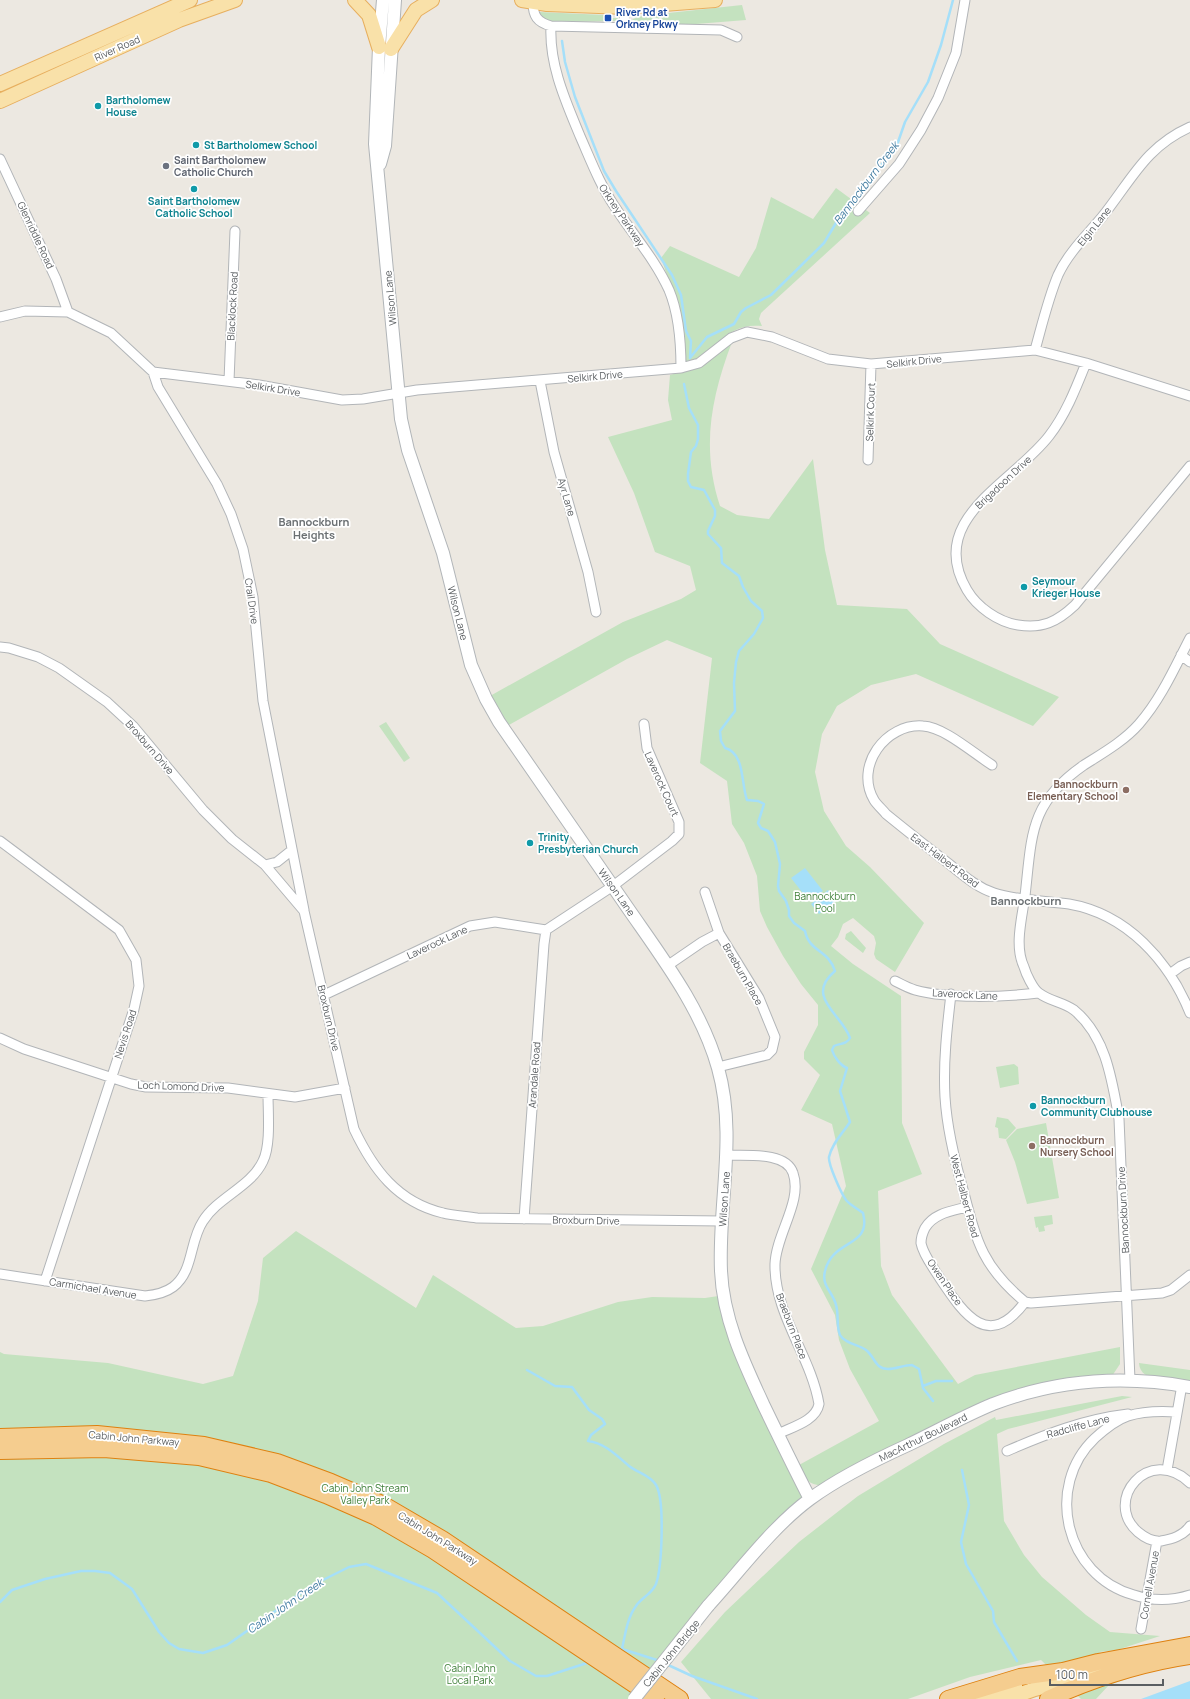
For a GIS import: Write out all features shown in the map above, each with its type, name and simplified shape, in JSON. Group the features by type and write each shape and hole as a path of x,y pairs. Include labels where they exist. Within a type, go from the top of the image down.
{"highway":[{"name":"Cabin John Parkway","path":"0,1437 97,1434 204,1445 277,1462 331,1482 382,1504 442,1539 591,1639 668,1697"},
{"name":"Cabin John Parkway","path":"0,1451 65,1449 119,1450 199,1457 271,1474 326,1495 376,1517 433,1550 564,1638 668,1697"},
{"path":"948,1699 1020,1677 1064,1671 1113,1659 1190,1645"},
{"path":"1048,1699 1106,1676 1164,1660 1190,1656"}],"main road":[{"name":"River Road","path":"0,84 190,0"},
{"name":"River Road","path":"0,101 179,20 235,0"},
{"path":"355,0 369,15 385,48 416,10 432,0"},
{"name":"Wilson Lane","path":"383,0 385,48"},
{"name":"Wilson Lane","path":"395,0 385,48 375,144 379,171 398,394 408,450 443,553 471,665 486,698 499,722 667,966 700,1021 710,1041 723,1086 726,1114 727,1155 722,1221 721,1273 729,1323 744,1364 810,1499"},
{"path":"527,1 625,7 715,0"},
{"name":"MacArthur Boulevard","path":"708,1606 758,1549 810,1499 886,1455 994,1404 1029,1393 1063,1385 1130,1380 1186,1386"},
{"name":"Cabin John Bridge","path":"634,1699 708,1606"},
{"path":"1006,1699 1076,1677 1121,1666 1164,1660"},
{"path":"980,1699 1023,1683 1064,1671"}],"street":[{"path":"858,211 899,164 921,130 938,98 956,53 965,0"},
{"path":"527,1 536,18 540,22 551,26 721,30 737,37"},
{"path":"624,27 625,7"},
{"name":"Orkney Parkway","path":"551,26 550,38 559,80 597,176 615,208 652,259 670,291 681,342 681,368"},
{"name":"Elgin Lane","path":"1035,350 1059,273 1083,238 1102,217 1146,157 1160,144 1190,127"},
{"name":"Glenriddle Road","path":"0,159 56,279 68,312"},
{"name":"Blacklock Road","path":"228,381 235,231"},
{"path":"0,317 26,311 68,312 111,333 153,372"},
{"name":"Selkirk Drive","path":"153,372 228,381 342,400 363,399 417,390 540,381 681,368 700,362 731,338 747,332 772,337 828,359 871,364 1035,350 1086,363 1190,396"},
{"name":"Brigadoon Drive","path":"1086,363 1073,396 1050,435 1026,462 974,507 962,526 956,546 956,561 960,578 972,598 988,613 1012,624 1032,627 1053,622 1063,616 1075,605 1190,466"},
{"name":"Selkirk Court","path":"868,460 871,364"},
{"name":"Crail Drive","path":"153,372 158,388 217,484 231,514 243,550 253,597 263,701 304,911"},
{"name":"Ayr Lane","path":"540,381 554,452 588,572 596,612"},
{"path":"1038,993 1023,967 1019,941 1033,831 1046,800 1066,778 1120,741 1139,724 1157,700 1190,638"},
{"name":"Broxburn Drive","path":"0,647 9,648 38,657 59,668 107,702 133,726 202,810 232,839 265,865 304,911 354,1129 366,1154 380,1175 400,1192 426,1207 443,1213 477,1218 722,1221"},
{"path":"1181,655 1190,662"},
{"name":"Laverock Court","path":"613,886 679,834 679,822 647,748 643,734 644,724"},
{"name":"East Halbert Road","path":"992,765 939,730 923,726 911,726 895,731 878,746 870,763 869,783 874,800 886,814 977,886 995,894 1070,905 1108,918 1142,941 1157,956 1170,974 1190,1013"},
{"name":"Nevis Road","path":"0,841 104,917 119,930 136,960 139,986 134,1009 45,1281"},
{"path":"265,865 277,862 292,850"},
{"path":"546,930 613,886"},
{"path":"667,966 702,942 719,933 705,892"},
{"name":"Laverock Lane","path":"324,995 470,926 495,922 546,930"},
{"name":"Arandale Road","path":"524,1219 546,930"},
{"name":"Braeburn Place","path":"718,1067 767,1055 775,1044 775,1037 759,998 719,933"},
{"path":"1170,974 1181,966 1190,962"},
{"name":"Laverock Lane","path":"895,981 913,990 932,993 1005,996 1038,993"},
{"name":"Bannockburn Drive","path":"1038,993 1066,1004 1091,1027 1100,1042 1112,1081 1119,1119 1130,1380"},
{"name":"West Halbert Road","path":"951,994 945,1068 945,1098 951,1141 975,1236 987,1262 1008,1288 1024,1302"},
{"name":"Loch Lomond Drive","path":"0,1038 24,1049 146,1087 228,1088 295,1097 345,1088"},
{"name":"Carmichael Avenue","path":"0,1274 145,1296 161,1294 174,1287 187,1271 194,1238 203,1221 254,1174 263,1162 267,1152 268,1094"},
{"name":"Braeburn Place","path":"727,1155 774,1157 784,1162 793,1172 795,1187 794,1197 777,1248 775,1263 777,1288 781,1304 805,1360 819,1404 818,1410 809,1419 778,1434"},
{"name":"Owen Place","path":"967,1207 934,1217 925,1228 922,1243 936,1273 950,1294 972,1320 987,1326 1000,1324 1010,1320 1024,1302"},
{"path":"1024,1302 1127,1297 1162,1293 1171,1290 1190,1275"},
{"path":"1167,1470 1176,1412 1186,1386"},
{"path":"1176,1412 1152,1411 1127,1417 1105,1428 1087,1446 1074,1467 1069,1484 1066,1515 1072,1539 1081,1556 1101,1579 1122,1592 1146,1599 1164,1600 1190,1594"},
{"name":"Radcliffe Lane","path":"1006,1451 1041,1436 1077,1424 1114,1416 1152,1411"},
{"path":"1190,1483 1181,1475 1167,1470 1153,1470 1140,1476 1130,1486 1126,1500 1126,1514 1133,1527 1143,1536 1157,1541 1175,1539 1190,1526"},
{"name":"Cornell Avenue","path":"1141,1629 1157,1541"}],"green space":[{"path":"742,5 746,20 696,24 632,24 631,22 633,19 641,16"},
{"path":"538,13 605,15 606,18 618,18 618,21 551,22 544,20"},
{"path":"836,188 870,213 761,313 759,319 762,326 749,326 738,329 729,334 706,353 685,362 684,335 678,309 661,258 670,246 739,277 756,248 771,197 813,219"},
{"name":"Bannockburn Pool","path":"732,342 719,383 711,423 711,464 714,485 720,506 737,515 769,519 813,459 825,550 837,605 907,609 940,644 1059,697 1033,726 916,674 871,685 837,706 822,734 815,772 824,811 846,846 870,867 924,923 895,972 876,959 874,954 876,943 874,936 853,918 843,924 838,937 831,946 853,964 901,996 902,1123 922,1174 878,1191 881,1266 892,1295 958,1384 975,1375 1120,1347 1120,1364 1112,1376 1036,1386 820,1485 816,1485 809,1481 804,1476 799,1465 879,1421 850,1369 839,1340 835,1315 811,1269 846,1186 832,1124 801,1110 820,1075 804,1059 804,1052 818,1025 818,1005 801,984 783,956 760,911 757,876 744,843 732,824 727,781 700,763 712,658 667,640 627,659 507,726 490,696 623,622 681,599 696,590 690,566 655,552 634,493 608,437 672,420 668,400 670,375 702,366"},
{"path":"386,722 410,758 404,762 379,726"},
{"path":"851,931 866,948 863,953 845,939 846,934"},
{"path":"1014,1064 1018,1067 1019,1084 1000,1088 996,1067"},
{"path":"997,1117 1008,1119 1016,1128 1006,1139 999,1138 998,1128 995,1127"},
{"path":"1046,1123 1059,1198 1027,1204 1015,1162 1006,1140 1017,1129"},
{"path":"1052,1215 1053,1224 1044,1226 1045,1231 1039,1232 1038,1227 1036,1228 1034,1217"},
{"name":"Cabin John Stream Valley Park","path":"296,1231 416,1308 433,1275 516,1328 543,1326 618,1302 652,1297 705,1298 725,1295 729,1323 810,1499 777,1529 634,1699 0,1699 0,1352 4,1354 108,1363 203,1384 233,1376 258,1301 263,1258"},
{"path":"1139,1363 1190,1370 1190,1382 1167,1381 1151,1378 1145,1375 1141,1370"},
{"path":"1122,1396 1132,1397 1008,1429 997,1434 1004,1521 1024,1555 1042,1577 1086,1615 1110,1632 1160,1636 1117,1650 1099,1652 1105,1655 1168,1665 1109,1685 1096,1699 1081,1699 1041,1660 970,1677 908,1699 711,1699 681,1662 725,1612 799,1542 858,1496 944,1444 995,1417 996,1420"}],"water":[{"path":"805,868 823,891 809,901 791,878"},
{"path":"828,890 837,900 819,914 811,904"},
{"path":"1190,1681 1190,1699 1141,1699"}],"waterway":[{"name":"Bannockburn Creek","path":"690,358 707,337 734,324 741,312 746,308 771,295 824,243 845,208 865,189 873,175 897,145 905,122 928,82 941,45 953,0"},
{"path":"562,41 565,62 575,97 604,171 672,275 681,295 686,331 691,341 690,357"},
{"name":"Bannockburn Creek","path":"684,384 689,408 698,425 698,439 696,446 691,452 688,481 691,487 704,490 715,510 715,516 708,534 721,548 722,563 739,576 751,601 762,611 763,618 754,634 739,651 736,662 734,683 735,711 720,731 721,741 725,748 736,756 739,762 747,800 758,801 764,804 758,823 761,828 768,831 775,842 780,864 779,891 786,901 789,916 794,923 805,931 807,938 811,943 832,964 835,971 826,980 823,989 824,997 828,1005 846,1029 850,1038 845,1043 834,1046 832,1050 838,1061 847,1068 840,1091 850,1122 830,1152 829,1161 835,1178 846,1200 863,1213 864,1224 862,1232 857,1238 843,1247 829,1260 824,1276 825,1281 835,1300 838,1328 842,1338 866,1350 880,1367 891,1369 912,1365 919,1369 923,1388 933,1401"},
{"path":"527,1370 555,1386 572,1387 589,1410 602,1419 605,1424 591,1435 588,1441 600,1444 629,1466 647,1476 656,1485 659,1493 662,1534 660,1563 656,1584 638,1603 630,1616 622,1649"},
{"path":"923,1386 936,1381 952,1381"},
{"name":"Bannockburn Creek","path":"962,1470 969,1505 961,1542 966,1564 993,1611 994,1622 1017,1661"},
{"name":"Cabin John Creek","path":"0,1602 12,1590 45,1579 81,1571 110,1573 132,1589 159,1632 169,1643 179,1649 203,1653 227,1645 311,1586 349,1567 366,1564 437,1593 510,1661 536,1676 547,1676 590,1662"},
{"name":"Cabin John Creek","path":"619,1650 622,1649 660,1661"},
{"name":"Cabin John Creek","path":"666,1664 692,1676 757,1699"}],"place":[{"name":"River Rd at Orkney Pkwy","path":"608,18"},
{"name":"Bartholomew House","path":"98,106"},
{"name":"St Bartholomew School","path":"196,145"},
{"name":"Saint Bartholomew Catholic Church","path":"166,166"},
{"name":"Saint Bartholomew Catholic School","path":"194,189"},
{"name":"Seymour Krieger House","path":"1024,587"},
{"name":"Bannockburn Elementary School","path":"1126,790"},
{"name":"Trinity Presbyterian Church","path":"530,843"},
{"name":"Bannockburn Community Clubhouse","path":"1033,1106"},
{"name":"Bannockburn Nursery School","path":"1032,1146"}],"district":[{"name":"Bannockburn Heights","path":"314,528"},
{"name":"Bannockburn","path":"1026,901"}],"park label":[{"name":"Cabin John Local Park","path":"470,1674"}]}
